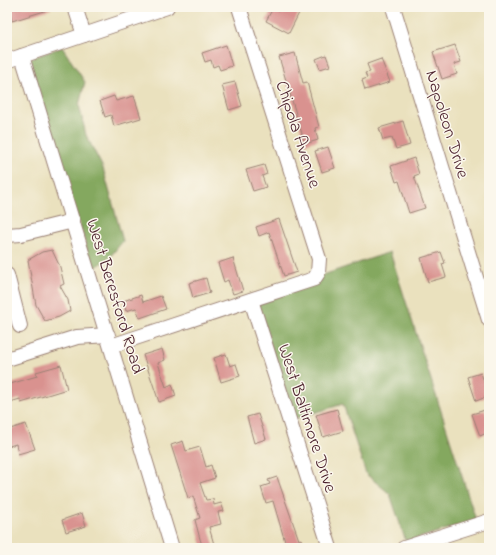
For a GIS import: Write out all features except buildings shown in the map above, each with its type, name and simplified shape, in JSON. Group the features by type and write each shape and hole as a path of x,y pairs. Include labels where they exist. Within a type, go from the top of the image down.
{"street":[{"path":"75,7 84,35"},
{"path":"7,61 167,7"},
{"name":"Chipola Avenue","path":"239,7 319,260 318,273 314,279 250,300"},
{"name":"Napoleon Drive","path":"393,7 489,320"},
{"name":"West Beresford Road","path":"22,56 110,340 172,548"},
{"path":"7,235 21,234 73,221"},
{"path":"8,281 20,326"},
{"path":"7,359 77,337 110,340 250,300"},
{"name":"West Baltimore Drive","path":"250,300 330,548"},
{"path":"404,548 489,521"}],"green space":[{"path":"62,47 85,82 79,105 86,135 103,168 123,241 109,258 93,269 29,59"},
{"path":"390,252 476,520 406,542 390,494 366,474 343,404 294,419 257,303 323,275"}]}
